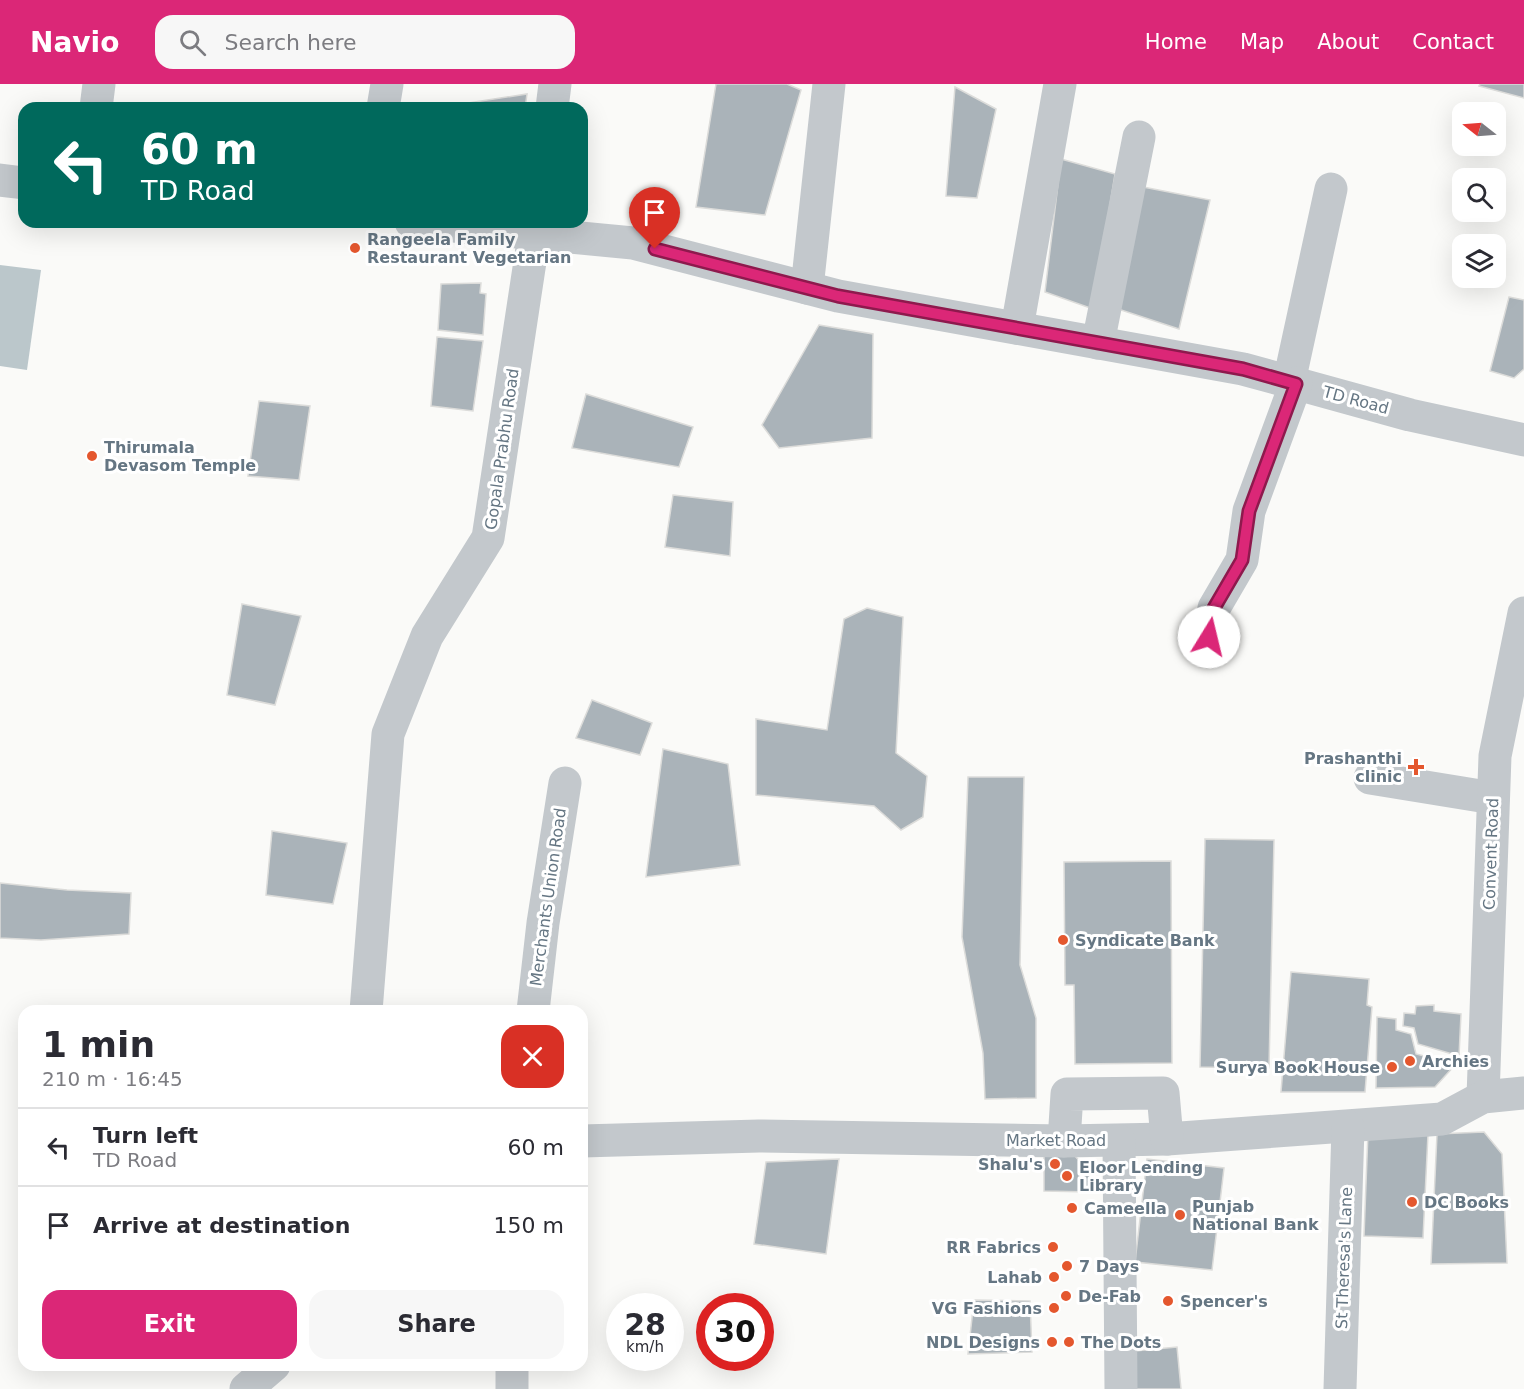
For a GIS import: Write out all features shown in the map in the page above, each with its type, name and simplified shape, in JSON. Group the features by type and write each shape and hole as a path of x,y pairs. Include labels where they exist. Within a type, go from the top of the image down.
{"street":[{"path":"97,102 99,84"},
{"path":"384,102 387,84"},
{"path":"553,102 555,84"},
{"path":"807,288 829,84"},
{"path":"1017,328 1060,84"},
{"path":"1098,343 1139,137"},
{"path":"0,180 18,182"},
{"path":"1209,637 1214,608 1242,560 1249,511 1293,383 1330,189"},
{"name":"TD Road","path":"535,228 633,243 807,288 1243,369 1410,415 1524,440"},
{"name":"Gopala Prabhu Road","path":"366,1005 388,734 427,636 488,538 535,228"},
{"name":"Convent Road","path":"1483,1098 1495,756 1524,613"},
{"path":"1370,778 1493,798"},
{"name":"Merchants Union Road","path":"533,1005 565,783"},
{"name":"Market Road","path":"588,1141 759,1136 1064,1141 1167,1139 1442,1119 1483,1098 1524,1093"},
{"path":"1064,1141 1067,1094 1163,1094 1167,1139"},
{"name":"St Theresa's Lane","path":"1340,1389 1348,1127"},
{"path":"1119,1141 1120,1389"},
{"path":"246,1389 267,1371"},
{"path":"512,1371 512,1389"}],"shaded area":[{"path":"0,265 41,270 27,370 0,366"}],"building":[{"path":"716,84 787,84 801,90 765,215 696,207"},
{"path":"1480,84 1524,84 1524,98 1479,86"},
{"path":"955,87 996,109 977,198 946,196"},
{"path":"527,94 526,102 475,102"},
{"path":"1061,159 1115,174 1093,309 1045,292"},
{"path":"1138,186 1210,200 1179,329 1115,308"},
{"path":"481,283 480,293 486,294 483,335 438,330 441,284"},
{"path":"1509,297 1524,300 1524,369 1514,378 1490,371"},
{"path":"819,325 873,334 872,438 779,448 762,425"},
{"path":"437,337 483,341 473,411 431,406"},
{"path":"586,394 693,427 679,467 572,448"},
{"path":"259,401 310,406 299,480 248,476"},
{"path":"673,495 733,502 730,556 665,547"},
{"path":"242,604 301,616 275,705 227,695"},
{"path":"867,608 903,617 896,753 927,776 923,817 901,830 874,806 756,795 756,719 827,730 844,619"},
{"path":"592,700 652,723 640,755 576,738"},
{"path":"663,749 728,764 740,865 646,877"},
{"path":"968,777 1024,777 1020,965 1036,1018 1036,1098 985,1099 983,1053 962,937"},
{"path":"272,831 347,843 333,904 266,895"},
{"path":"1205,839 1274,840 1269,1068 1200,1067"},
{"path":"1171,861 1172,1063 1075,1064 1074,985 1065,985 1064,862"},
{"path":"0,883 67,890 131,893 129,934 41,940 0,938"},
{"path":"1291,972 1369,979 1367,1005 1372,1007 1365,1092 1281,1092"},
{"path":"1434,1005 1434,1011 1461,1014 1459,1056 1418,1044 1414,1028 1403,1026 1404,1013 1415,1014 1416,1006"},
{"path":"1377,1017 1396,1019 1396,1030 1411,1034 1416,1054 1456,1064 1435,1087 1376,1088"},
{"path":"1368,1132 1428,1134 1423,1238 1364,1236"},
{"path":"1484,1132 1502,1154 1507,1263 1431,1264 1437,1134"},
{"path":"1044,1155 1075,1156 1090,1173 1090,1192 1044,1191"},
{"path":"839,1159 826,1254 754,1244 766,1162"},
{"name":"Punjab National Bank","path":"1147,1159 1224,1168 1212,1270 1135,1262"},
{"path":"974,1300 1030,1301 1032,1352 968,1354"},
{"path":"1177,1347 1181,1389 1127,1389 1124,1352"}],"place":[{"name":"Rangeela Family Restaurant Vegetarian","path":"355,248"},
{"name":"Thirumala Devasom Temple","path":"92,456"},
{"name":"Prashanthi clinic","path":"1416,767"},
{"name":"Syndicate Bank","path":"1063,940"},
{"name":"Archies","path":"1410,1061"},
{"name":"Surya Book House","path":"1392,1067"},
{"name":"Shalu's","path":"1055,1164"},
{"name":"Eloor Lending Library","path":"1067,1176"},
{"name":"DC Books","path":"1412,1202"},
{"name":"Cameella","path":"1072,1208"},
{"name":"Punjab National Bank","path":"1180,1215"},
{"name":"RR Fabrics","path":"1053,1247"},
{"name":"7 Days","path":"1067,1266"},
{"name":"Lahab","path":"1054,1277"},
{"name":"De-Fab","path":"1066,1296"},
{"name":"Spencer's","path":"1168,1301"},
{"name":"VG Fashions","path":"1054,1308"},
{"name":"NDL Designs","path":"1052,1342"},
{"name":"The Dots","path":"1069,1342"}],"route":[{"path":"655,249 838,296 1243,369 1296,384 1249,511 1242,560 1214,608 1209,637"}]}
